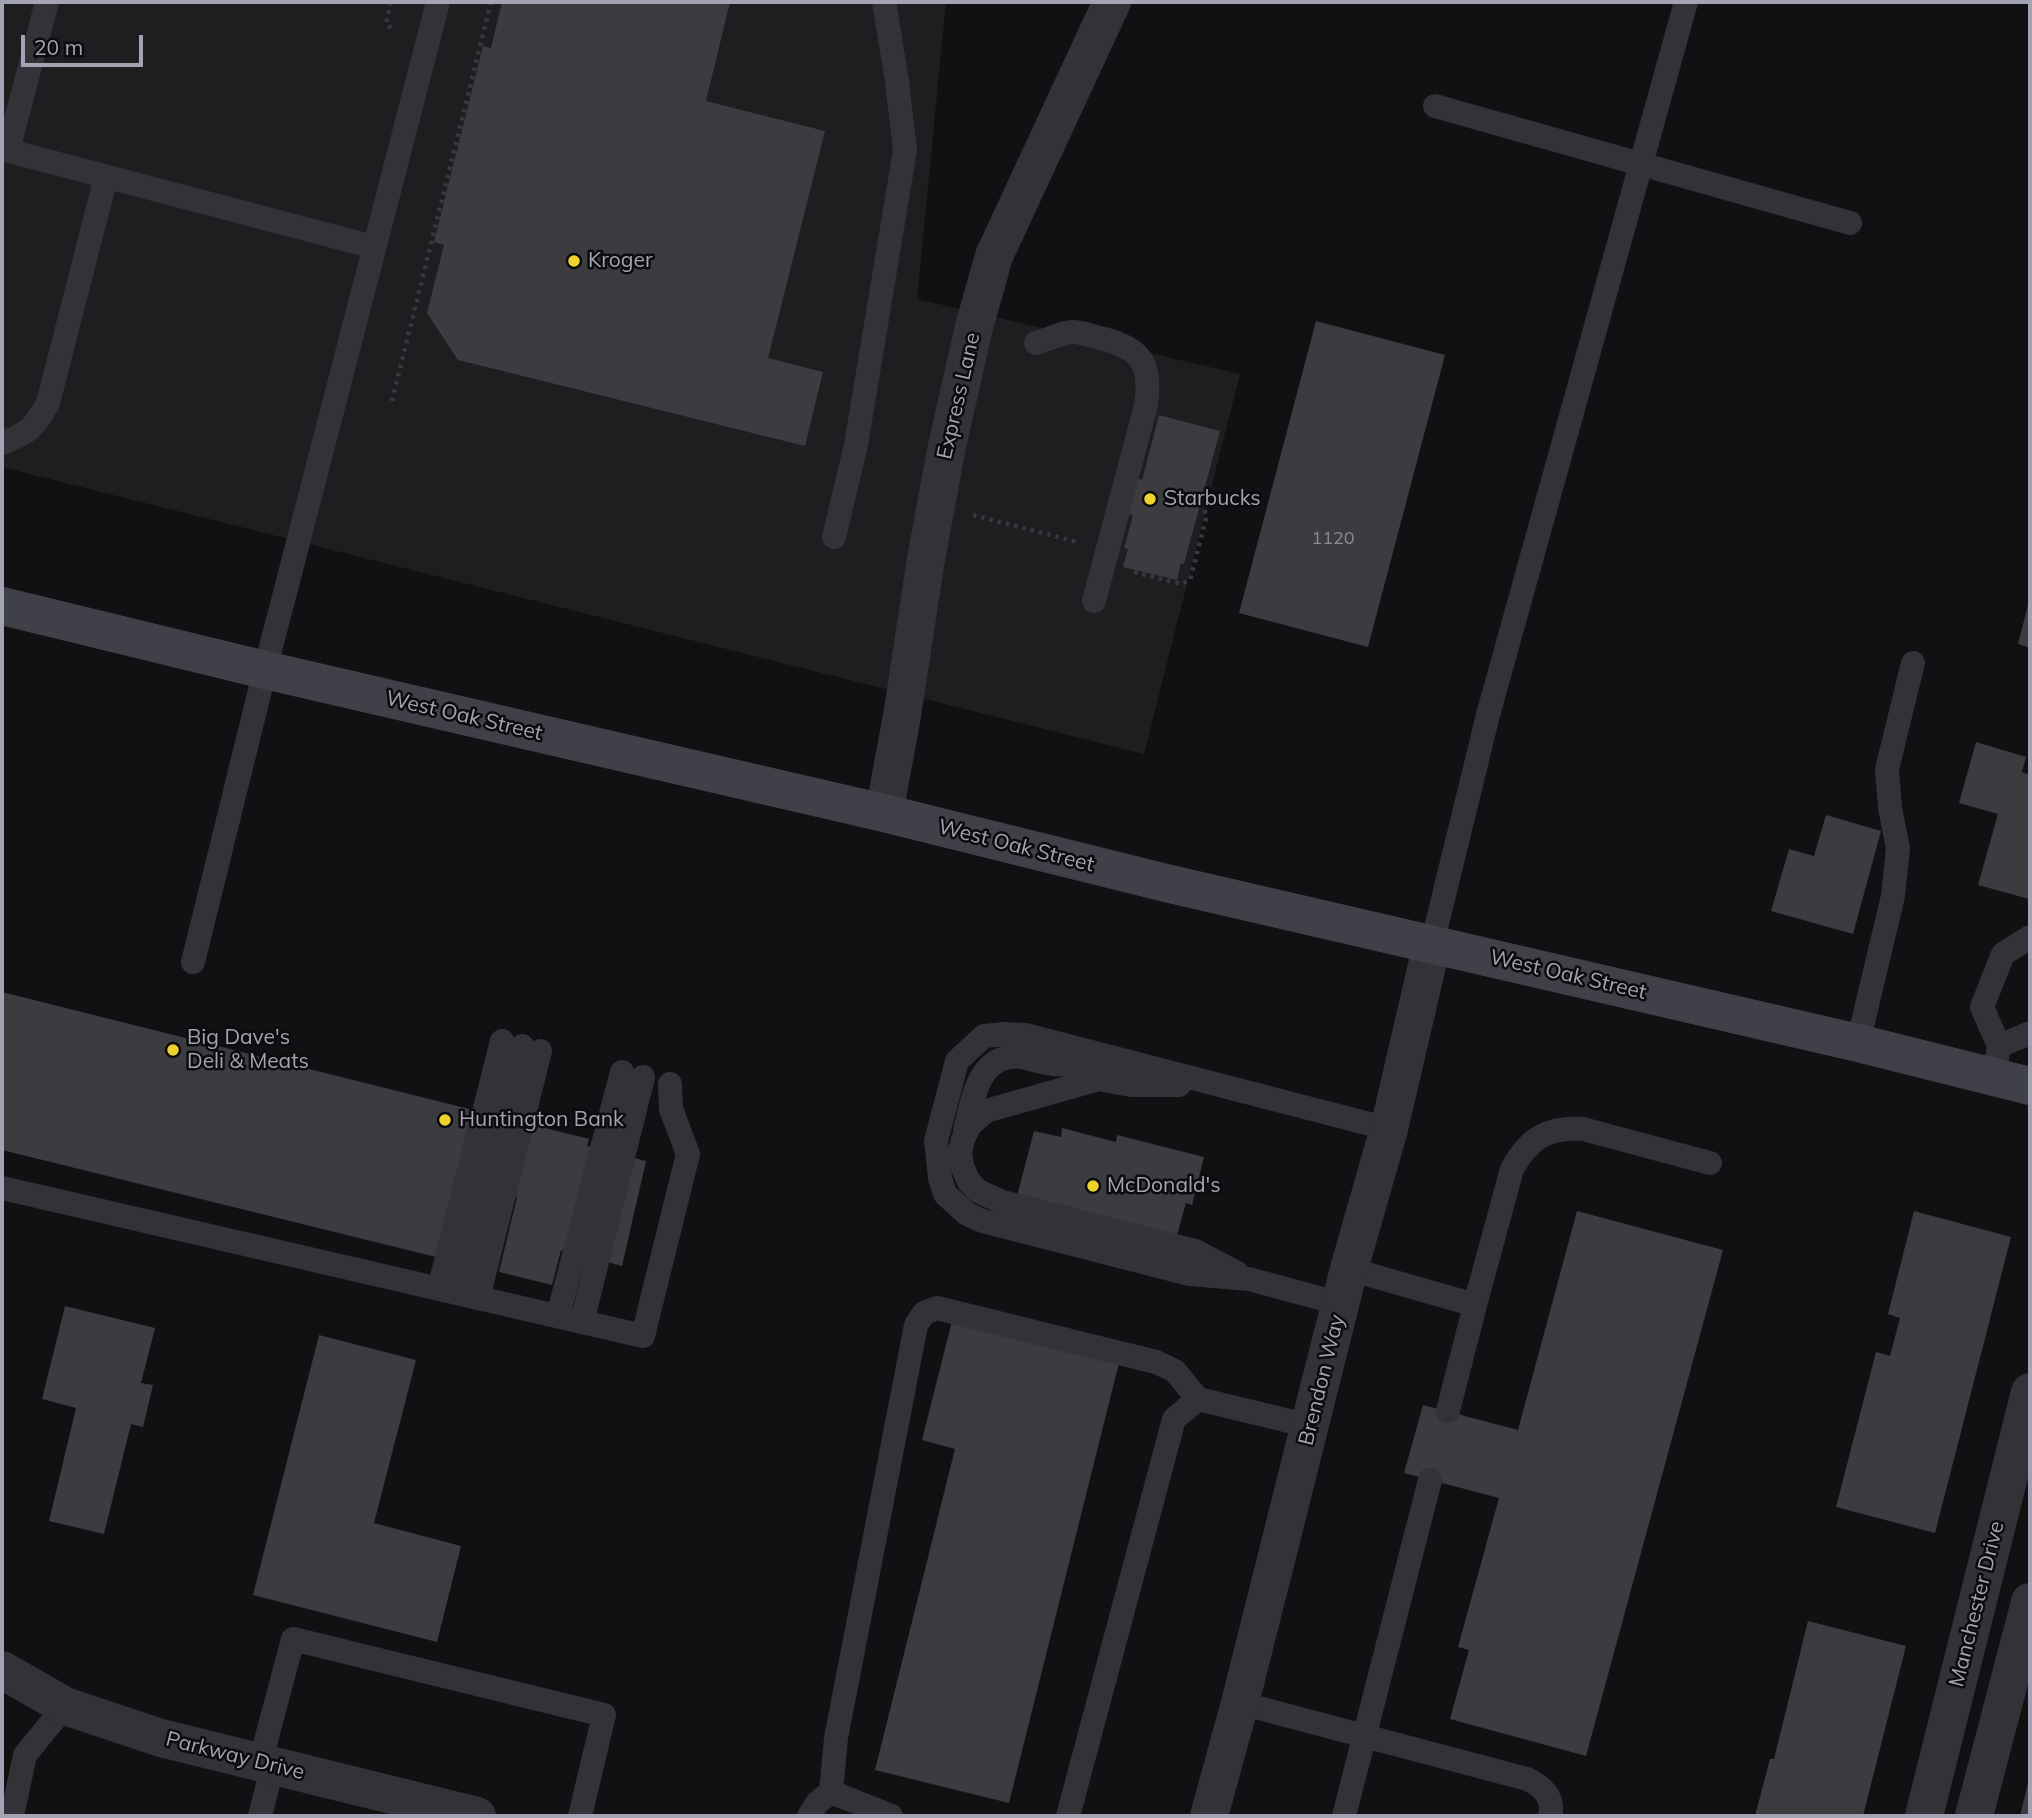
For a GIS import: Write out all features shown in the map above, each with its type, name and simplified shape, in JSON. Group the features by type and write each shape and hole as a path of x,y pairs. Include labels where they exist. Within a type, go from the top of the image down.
{"main road":[{"name":"West Oak Street","path":"2,606 265,670 884,813 1166,883 1858,1043 1997,1062 2030,1086"}],"street":[{"name":"Express Lane","path":"884,813 947,446 993,256 1112,2"},
{"name":"Brendon Way","path":"1209,1816 1345,1287 1389,1129 1432,944"},
{"name":"Manchester Drive","path":"1924,1816 2030,1392"},
{"path":"1974,1816 2030,1602"},
{"name":"Parkway Drive","path":"2,1670 65,1706 161,1738 477,1816"}],"lane":[{"path":"47,2 5,150 374,247"},
{"path":"193,962 265,670 438,2"},
{"path":"834,537 856,445 905,150 884,2"},
{"path":"1432,944 1485,724 1686,2"},
{"path":"1435,106 1850,223"},
{"path":"2,443 19,437 36,425 48,403 106,177"},
{"path":"1036,344 1071,332 1082,334 1114,341 1133,350 1146,366 1149,386 1144,409 1094,601"},
{"path":"1858,1043 1893,896 1898,848 1890,808 1887,769 1913,663"},
{"path":"2030,937 2003,954 1982,1007 1997,1062 2030,1033"},
{"path":"1389,1129 1026,1035 1005,1034 984,1036 957,1061 936,1141 940,1178 945,1194 967,1214 983,1221 1190,1274 1345,1287 1475,1305"},
{"path":"459,1294 522,1046 459,1294"},
{"path":"1123,1061 1057,1065 1020,1057 994,1063 984,1072 976,1086 960,1152 962,1166 969,1182 978,1191 1002,1202 1195,1251 1249,1279"},
{"path":"570,1319 633,1074"},
{"path":"963,1139 970,1125 986,1111 1099,1079 1130,1085 1219,1086"},
{"path":"2,1188 643,1336 688,1154 671,1109 670,1084"},
{"path":"1448,1411 1512,1169 1522,1150 1540,1136 1563,1128 1583,1129 1710,1163"},
{"path":"808,1816 817,1803 831,1792 836,1738 916,1325 924,1313 937,1308 1156,1362 1175,1371 1198,1399 1310,1426"},
{"path":"1068,1816 1174,1419 1198,1399"},
{"path":"1343,1816 1366,1736 1430,1480"},
{"path":"260,1816 267,1764 293,1639 604,1715 580,1816"},
{"path":"1240,1703 1527,1779 1539,1785 1549,1796 1552,1809 1550,1816"},
{"path":"12,1816 25,1755 65,1706"},
{"path":"831,1792 891,1816"}],"path":[{"path":"391,2 386,24 394,30"},
{"path":"392,401 491,2"},
{"path":"1132,571 1181,584 1190,580 1207,514 1202,506"},
{"path":"971,515 1086,544"}],"shaded area":[{"path":"2,2 946,2 917,299 1240,374 1144,754 2,467"}],"building":[{"path":"502,2 730,2 706,101 825,131 768,358 823,372 805,446 458,360 427,313 444,245 434,242 483,46 491,48"},
{"path":"1316,321 1445,355 1368,647 1239,613"},
{"path":"1159,415 1220,431 1184,564 1181,563 1177,580 1123,567 1128,549 1124,548 1133,515 1127,513 1137,478 1142,480"},
{"path":"2030,601 2030,648 2018,644"},
{"path":"1976,742 2026,757 2022,772 2030,775 2029,899 1978,885 1998,814 1959,803"},
{"path":"1826,815 1881,831 1853,934 1771,911 1789,849 1814,856"},
{"path":"2,992 589,1139 587,1146 646,1161 622,1266 561,1250 552,1285 499,1272 517,1197 455,1180 436,1257 2,1150"},
{"path":"1062,1128 1116,1142 1117,1135 1204,1157 1192,1205 1186,1203 1177,1235 1017,1196 1034,1131 1061,1137"},
{"path":"1577,1211 1723,1250 1586,1756 1450,1719 1469,1650 1458,1647 1499,1498 1404,1473 1423,1405 1518,1430"},
{"path":"1914,1211 2011,1237 1935,1533 1836,1507 1876,1352 1890,1356 1900,1318 1888,1314"},
{"path":"65,1306 155,1328 141,1383 153,1385 143,1427 131,1424 104,1534 49,1521 76,1408 42,1399"},
{"path":"952,1321 1119,1363 1009,1803 875,1770 955,1449 922,1440"},
{"path":"319,1335 416,1360 374,1523 461,1546 437,1642 253,1595"},
{"path":"1808,1621 1906,1646 1863,1816 1755,1816 1770,1759 1774,1759"},
{"path":"2029,1779 2030,1816 2020,1816"}],"place":[{"name":"Kroger","path":"574,261"},
{"name":"Starbucks","path":"1150,499"},
{"name":"Big Dave's Deli & Meats","path":"173,1050"},
{"name":"Huntington Bank","path":"445,1120"},
{"name":"McDonald's","path":"1093,1186"}]}
